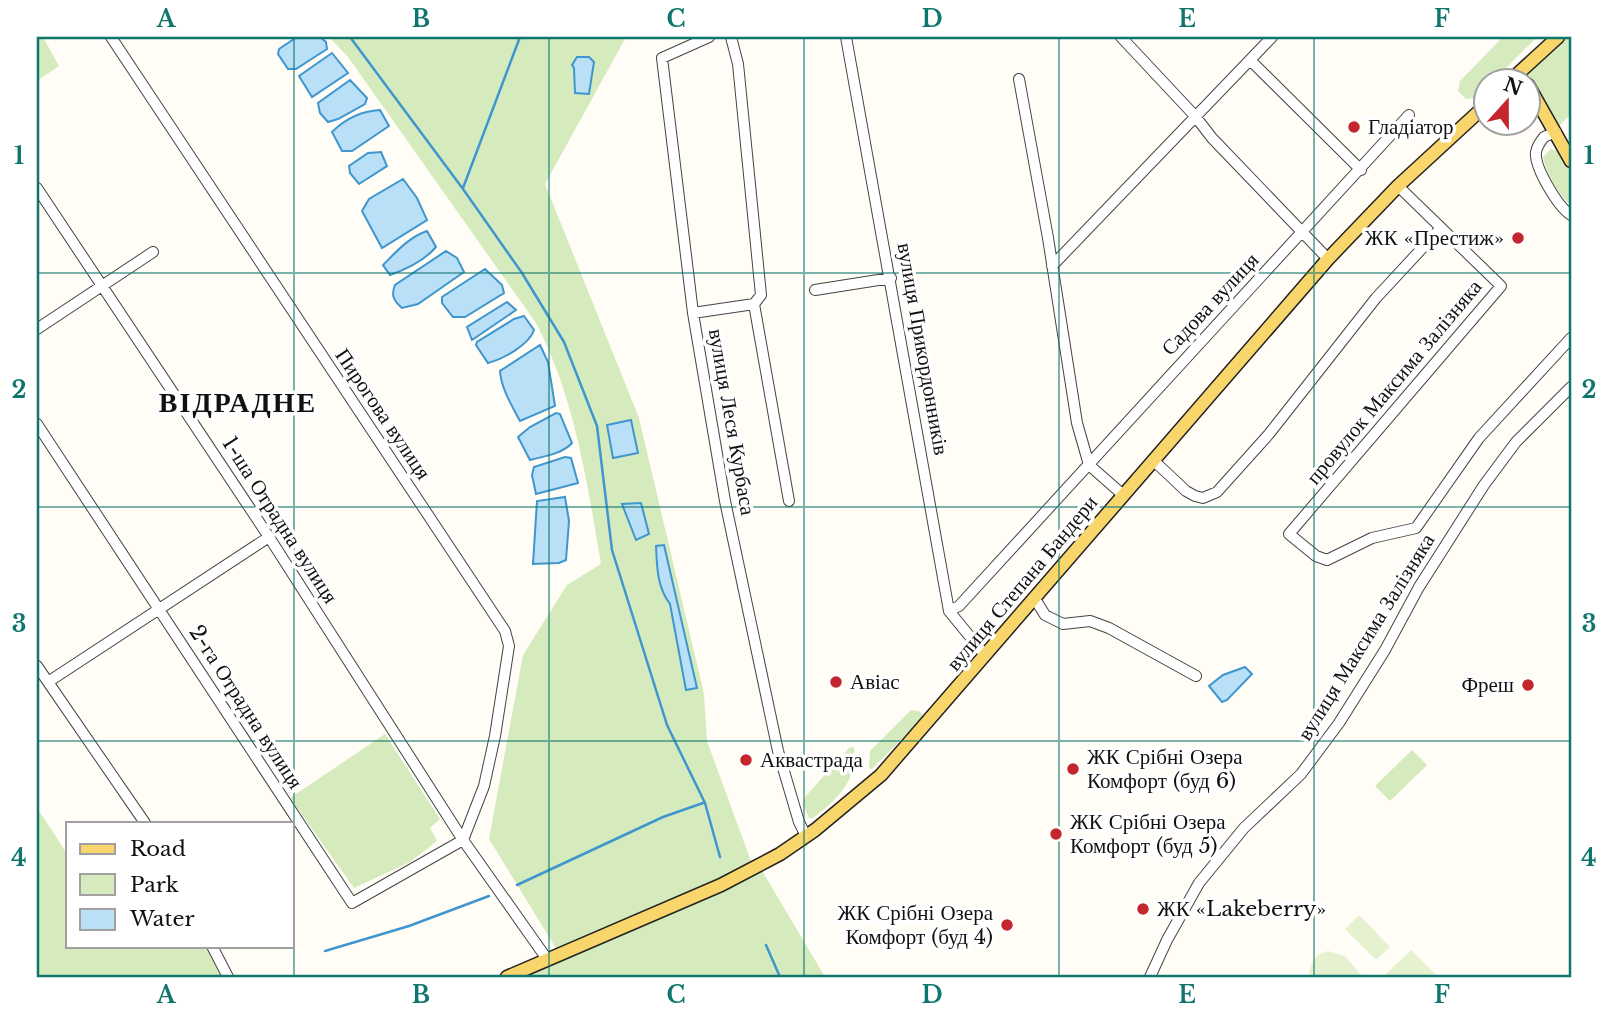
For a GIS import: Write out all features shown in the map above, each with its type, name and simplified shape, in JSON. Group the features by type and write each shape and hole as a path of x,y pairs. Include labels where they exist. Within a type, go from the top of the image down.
{"main road":[{"path":"1530,66 1558,37"},
{"path":"1542,108 1571,161"},
{"name":"вулиця Степана Бандери","path":"507,977 721,885 780,854 881,775 1328,259 1398,186 1472,118"}],"street":[{"name":"Пирогова вулиця","path":"111,37 505,631 509,646 495,736 484,786 463,840"},
{"name":"вулиця Леся Курбаса","path":"709,37 662,58 693,313 724,501 778,751 799,822 806,836"},
{"name":"вулиця Леся Курбаса","path":"731,37 738,64 761,295 754,304 789,501"},
{"name":"вулиця Прикордонників","path":"846,37 949,611 985,655"},
{"path":"1121,37 1212,138 1328,259"},
{"path":"1052,266 1272,37"},
{"path":"1250,60 1361,170"},
{"path":"1019,79 1077,424 1089,465 1122,494"},
{"name":"Садова вулиця","path":"949,611 959,606 1409,115"},
{"path":"1556,132 1544,137 1535,155 1559,206 1571,215"},
{"name":"провулок Максима Залізняка","path":"1289,534 1501,286 1398,186"},
{"name":"1-ша Отрадна вулиця","path":"37,188 270,537 463,840 547,959"},
{"path":"1153,460 1195,496 1203,498 1217,492 1269,434 1376,298 1440,229"},
{"path":"37,329 153,253"},
{"path":"814,290 891,278"},
{"path":"693,313 754,304"},
{"name":"вулиця Максима Залізняка","path":"1289,534 1316,556 1327,560 1372,538 1416,528 1479,438 1571,338"},
{"name":"вулиця Максима Залізняка","path":"1150,977 1199,883 1244,828 1301,774 1339,723 1385,650 1419,587 1484,485 1516,442 1571,387"},
{"name":"2-га Отрадна вулиця","path":"37,424 352,903 463,840"},
{"path":"48,682 270,537"},
{"path":"1035,599 1045,615 1063,624 1090,621 1109,628 1196,676"},
{"path":"37,666 144,822"},
{"path":"213,948 228,977"}],"green space":[{"path":"37,37 43,37 59,66 37,81"},
{"path":"329,37 626,37 545,184 639,418 704,694 707,741 752,864 719,881 557,950 489,839 523,655 567,585 601,564 578,441 561,381 536,323 348,57"},
{"path":"1503,37 1537,37 1508,66 1475,66"},
{"path":"1563,37 1571,37 1571,114 1558,127 1542,101 1542,66 1533,66"},
{"path":"1472,69 1472,98 1466,99 1458,91 1460,81"},
{"path":"1551,149 1560,152 1571,174 1571,205 1558,190 1545,163 1543,157"},
{"path":"911,710 919,711 924,716 872,769 869,768 870,751"},
{"path":"385,734 440,819 430,828 437,841 410,862 354,888 290,798"},
{"path":"854,747 853,769 844,788 822,811 809,818 803,804 805,797 849,748"},
{"path":"1412,750 1427,765 1390,801 1375,786"},
{"path":"37,808 66,852 66,948 209,948 223,977 37,977"},
{"path":"761,869 825,977 518,977"},
{"path":"1359,915 1390,947 1376,960 1345,929"},
{"path":"1411,950 1438,977 1383,977"},
{"path":"1328,951 1345,956 1363,977 1309,977 1314,960"}],"water":[{"path":"297,37 320,37 326,42 327,49 296,69 288,69 278,54 279,49"},
{"path":"332,53 348,73 312,97 299,76"},
{"path":"577,57 589,57 594,62 589,94 575,93 572,65"},
{"path":"350,80 367,98 365,104 328,122 320,113 318,103"},
{"path":"380,110 389,126 352,151 342,151 332,132 354,116"},
{"path":"381,152 387,166 359,184 350,173 349,166 368,153"},
{"path":"403,179 417,198 427,220 382,248 362,211 369,199"},
{"path":"427,231 436,247 415,264 390,275 383,265 409,241"},
{"path":"446,251 457,258 464,272 418,304 402,308 394,297 395,285"},
{"path":"485,269 502,285 504,293 465,317 453,317 442,303 442,297"},
{"path":"507,302 516,310 472,340 467,327"},
{"path":"524,316 534,330 531,336 515,351 488,363 476,345 477,342 514,319"},
{"path":"540,345 548,362 555,406 520,421 510,403 500,371"},
{"path":"556,413 560,414 572,443 558,452 530,460 518,437"},
{"path":"631,420 638,453 613,458 607,425"},
{"path":"565,457 571,458 578,483 536,494 532,475 534,467"},
{"path":"565,497 569,521 566,560 559,563 533,564 537,501"},
{"path":"641,503 649,534 636,540 622,504"},
{"path":"664,545 697,688 686,690 670,604 660,584 656,546"},
{"path":"1245,667 1252,674 1222,702 1209,686 1223,675"}],"waterway":[{"path":"350,37 522,273 564,342 597,426 612,550 667,725 705,803 720,857"},
{"path":"463,188 520,37"},
{"path":"517,885 663,817 703,803"},
{"path":"325,951 409,926 489,896"},
{"path":"766,945 780,977"}],"place":[{"name":"Гладіатор","path":"1354,127"},
{"name":"ЖК «Престиж»","path":"1518,238"},
{"name":"Авіас","path":"836,682"},
{"name":"Фреш","path":"1528,685"},
{"name":"Аквастрада","path":"746,760"},
{"name":"ЖК Срібні Озера Комфорт (буд 6)","path":"1073,769"},
{"name":"ЖК Срібні Озера Комфорт (буд 5)","path":"1056,834"},
{"name":"ЖК «Lakeberry»","path":"1143,909"},
{"name":"ЖК Срібні Озера Комфорт (буд 4)","path":"1007,925"}],"district":[{"name":"ВІДРАДНЕ","path":"238,402"}]}
